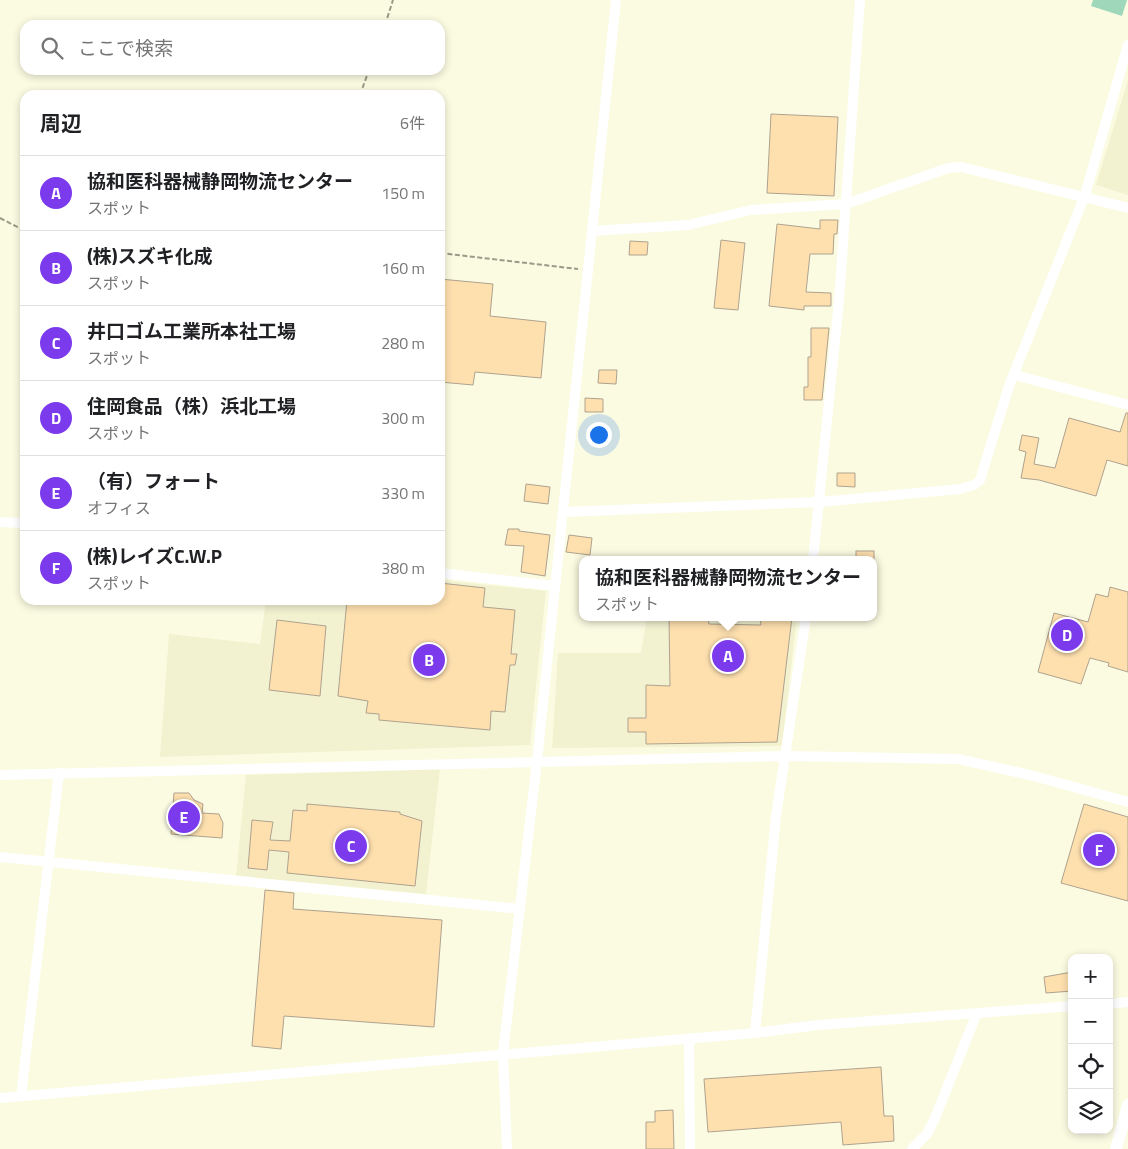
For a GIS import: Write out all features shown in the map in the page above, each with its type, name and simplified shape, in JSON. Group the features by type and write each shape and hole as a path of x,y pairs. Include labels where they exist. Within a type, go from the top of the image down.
{"street":[{"path":"506,1149 503,1053 537,761 616,0"},
{"path":"813,556 839,302 860,0"},
{"path":"563,512 820,502 960,489 974,485 982,476 1014,375 1085,195 1128,45"},
{"path":"592,231 688,225 751,210 846,204 948,168 960,167 1085,195 1128,208"},
{"path":"1014,375 1128,405"},
{"path":"0,522 20,522"},
{"path":"445,574 555,586"},
{"path":"755,1033 776,816 805,621"},
{"path":"0,775 785,756 958,759 1030,775 1128,802"},
{"path":"21,1096 59,773"},
{"path":"0,857 520,909"},
{"path":"1113,1004 1128,1002"},
{"path":"0,1098 503,1053 755,1033 818,1025 1068,1006"},
{"path":"912,1149 927,1134 935,1118 977,1013"},
{"path":"689,1038 690,1149"},
{"path":"1116,1149 1128,1105"}],"path":[{"path":"387,20 393,0"},
{"path":"362,90 367,75"},
{"path":"0,218 20,228"},
{"path":"445,254 588,270"}],"shaded area":[{"path":"1093,0 1127,0 1122,16 1091,6"},
{"path":"1128,80 1128,195 1096,185"},
{"path":"445,581 546,591 530,745 160,757 169,634 260,644 265,605 445,605"},
{"path":"646,621 797,621 782,746 552,748 558,653 641,653"},
{"path":"440,769 426,894 236,876 246,775"}],"building":[{"path":"771,114 838,117 834,196 767,193"},
{"path":"820,220 838,220 837,234 834,234 833,254 810,254 806,292 831,293 831,306 804,306 804,310 769,306 777,224 820,229"},
{"path":"721,240 745,243 738,310 714,308"},
{"path":"630,241 648,242 647,255 629,255"},
{"path":"445,279 493,284 490,316 546,322 541,378 475,372 473,385 445,382"},
{"path":"811,328 829,328 822,400 804,400 804,387 808,387 808,357 811,357"},
{"path":"599,370 617,370 616,384 598,383"},
{"path":"585,398 603,399 603,412 585,412"},
{"path":"1126,413 1128,413 1128,466 1107,460 1096,496 1039,480 1021,478 1026,452 1019,450 1022,435 1039,438 1034,464 1055,468 1069,418 1120,432"},
{"path":"837,473 855,473 855,487 837,486"},
{"path":"526,484 550,487 548,504 524,501"},
{"path":"508,529 519,529 519,531 550,535 545,576 521,572 524,546 505,545"},
{"path":"569,535 592,538 590,555 566,552"},
{"path":"856,551 874,551 874,556 856,556"},
{"path":"445,584 485,588 483,607 515,610 511,654 517,654 515,665 510,665 505,712 491,711 490,730 379,720 379,714 366,713 368,701 338,696 347,605 445,605"},
{"path":"1110,587 1128,592 1128,672 1108,666 1109,663 1090,658 1081,684 1038,672 1054,613 1088,622 1096,594 1108,597"},
{"path":"277,620 326,626 320,696 269,690"},
{"path":"669,621 709,621 709,624 761,625 760,621 792,621 777,742 646,744 646,732 628,732 628,718 646,718 646,685 670,686"},
{"path":"174,793 189,793 194,800 203,804 202,813 219,814 223,823 222,838 171,834"},
{"path":"307,804 400,812 400,814 422,821 415,886 287,873 289,852 269,850 267,870 248,868 252,820 273,822 270,840 290,841 293,810 307,811"},
{"path":"1084,804 1128,817 1128,901 1061,883"},
{"path":"265,890 294,893 293,909 442,920 434,1027 284,1016 281,1049 252,1046"},
{"path":"1068,973 1068,991 1046,993 1044,977"},
{"path":"881,1067 884,1116 893,1116 894,1141 843,1145 841,1122 708,1132 704,1079"},
{"path":"673,1110 674,1149 646,1149 646,1122 655,1122 655,1111"}],"place":[{"name":"住岡食品（株）浜北工場","path":"1067,635"},
{"name":"協和医科器械静岡物流センター","path":"728,656"},
{"name":"(株)スズキ化成","path":"429,660"},
{"name":"（有）フォート","path":"184,817"},
{"name":"井口ゴム工業所本社工場","path":"351,846"},
{"name":"(株)レイズC.W.P","path":"1099,850"}]}
